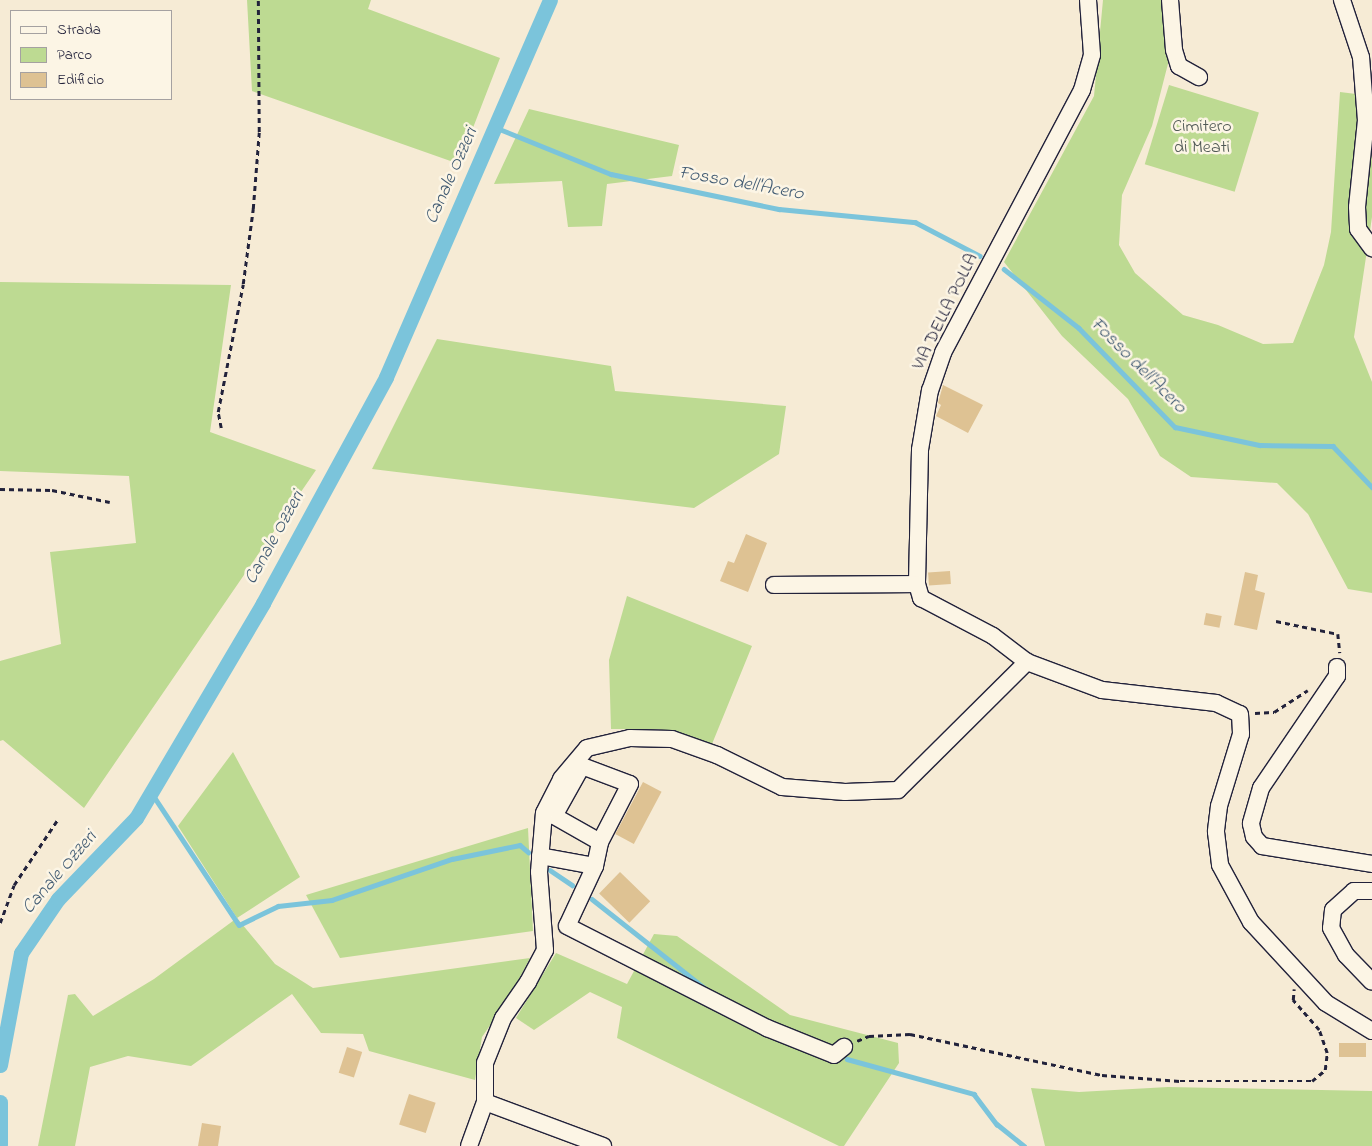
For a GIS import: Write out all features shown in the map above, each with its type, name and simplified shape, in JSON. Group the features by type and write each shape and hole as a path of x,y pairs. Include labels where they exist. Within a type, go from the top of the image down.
{"street":[{"name":"VIA DELLA POLLA","path":"917,584 920,450 930,390 943,353 1082,90 1092,55 1088,0"},
{"path":"1170,0 1174,50 1179,66 1199,77"},
{"path":"1342,0 1361,57 1366,120 1357,207 1358,229 1372,248"},
{"path":"774,585 917,584 920,598 993,636 1027,662 1102,690 1216,703 1240,714 1241,734 1219,806 1216,832 1220,865 1251,922 1326,1003 1372,1031"},
{"path":"469,1146 485,1102 485,1063 488,1054 503,1018 528,982 545,950 540,856 544,813 561,779 587,748 630,738 672,739 717,755 782,787 845,792 898,790 1027,662"},
{"path":"1337,667 1337,676 1261,788 1251,824 1254,837 1262,846 1372,864"},
{"path":"600,842 554,816 582,766 630,784 600,842 595,866 566,926 767,1028 834,1055 844,1047"},
{"path":"540,856 595,866"},
{"path":"1372,891 1354,891 1333,910 1331,928 1346,955 1372,982"},
{"path":"485,1102 603,1146"}],"path":[{"path":"221,428 218,412 243,284 253,209 259,132 258,0"},
{"path":"0,489 52,490 110,502"},
{"path":"1276,620 1338,634 1342,664 1337,667"},
{"path":"1240,714 1274,712 1313,686"},
{"path":"0,923 14,885 58,819"},
{"path":"844,1047 869,1036 910,1034 1102,1075 1180,1081 1312,1081 1325,1070 1327,1053 1319,1030 1293,1000 1296,971"}],"green space":[{"path":"247,0 371,0 368,9 500,58 459,164 252,91"},
{"path":"1103,0 1161,0 1170,56 1152,126 1122,195 1119,245 1135,273 1183,315 1218,325 1263,344 1293,343 1324,265 1331,232 1340,92 1372,96 1372,217 1354,337 1372,382 1372,593 1348,589 1308,514 1277,483 1191,477 1160,456 1128,399 1062,336 1004,262 1094,96"},
{"name":"Cimitero di Meati","path":"1169,85 1259,112 1235,192 1145,164"},
{"path":"529,109 679,145 672,176 607,184 602,226 568,227 562,181 494,184"},
{"path":"0,282 231,285 210,432 316,470 84,808 3,740 0,741 0,661 61,644 50,552 136,543 129,476 0,471"},
{"path":"437,339 611,366 615,391 786,406 779,454 694,508 372,469"},
{"path":"627,596 752,646 712,744 658,729 611,729 609,660"},
{"path":"233,752 300,877 237,918 178,826"},
{"path":"528,828 533,931 340,958 306,895"},
{"path":"237,918 275,964 313,988 530,958 511,995 482,1037 475,1080 369,1051 363,1034 321,1033 292,994 191,1066 128,1056 90,1067 75,1146 38,1146 68,995 75,994 93,1016 154,979"},
{"path":"654,934 677,936 790,1015 898,1043 899,1063 844,1146 839,1146 617,1038 622,1007 590,992 534,1030 516,1018 556,953 627,984"},
{"path":"1168,1087 1372,1091 1372,1146 1045,1146 1031,1088 1079,1092"}],"building":[{"path":"943,385 983,405 968,433 936,416 941,405 938,403"},
{"path":"746,534 767,543 748,592 720,581 728,561 734,563"},
{"path":"950,571 951,584 929,586 928,573"},
{"path":"1245,572 1258,575 1255,590 1265,593 1257,630 1234,625"},
{"path":"1206,613 1222,616 1219,628 1204,625"},
{"path":"643,782 662,792 634,844 615,834"},
{"path":"620,872 650,901 629,923 599,894"},
{"path":"1339,1043 1366,1043 1366,1057 1339,1057"},
{"path":"347,1047 362,1052 354,1078 339,1073"},
{"path":"409,1094 436,1103 426,1133 399,1124"},
{"path":"202,1123 221,1126 218,1146 198,1146"}],"waterway":[{"name":"Canale Ozzeri","path":"0,1065 21,953 58,899 136,818 263,603 386,377 550,0"},
{"name":"Fosso dell'Acero","path":"497,128 611,174 779,209 915,222 980,256"},
{"name":"Fosso dell'Acero","path":"1004,269 1079,328 1175,427 1260,445 1333,446 1372,487"},
{"path":"151,792 239,925 278,906 332,900 452,859 520,845 528,852"},
{"path":"550,870 572,885"},
{"path":"592,899 706,989"},
{"path":"847,1059 974,1094 997,1124 1024,1146"},
{"name":"Canale Ozzeri","path":"0,1102 0,1144"}]}
